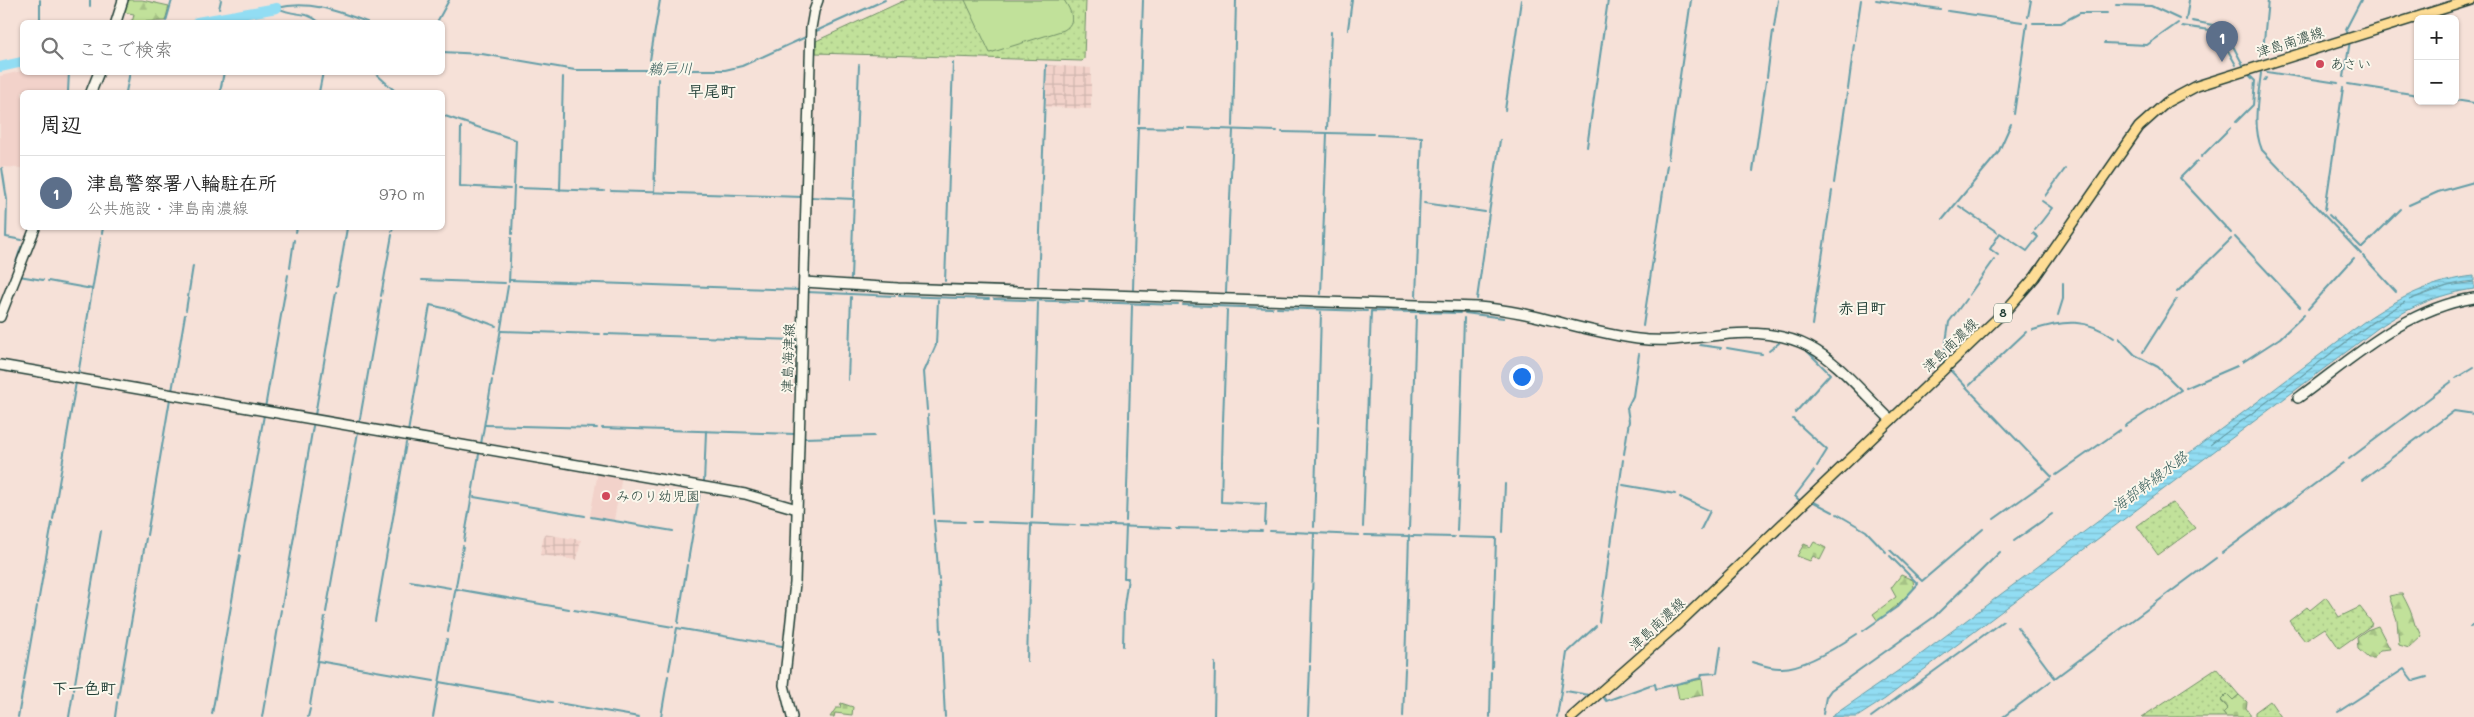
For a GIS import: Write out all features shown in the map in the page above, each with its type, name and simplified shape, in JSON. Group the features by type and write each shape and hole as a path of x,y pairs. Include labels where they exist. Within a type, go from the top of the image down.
{"main road":[{"name":"津島南濃線","path":"1572,717 1663,638 2008,308 2056,248 2125,144 2151,114 2167,102 2197,86 2471,0"}],"street":[{"path":"117,20 123,0"},
{"name":"津島海津線","path":"792,717 784,685 794,583 811,34 814,11 818,0"},
{"path":"92,90 98,75"},
{"path":"0,317 34,230"},
{"path":"804,282 898,288 1478,307 1516,311 1611,335 1642,339 1750,332 1773,334 1804,343 1829,358 1891,420"},
{"path":"2298,398 2407,320 2443,304 2474,298"},
{"path":"0,365 745,494 797,509"}],"shaded area":[{"path":"1047,65 1091,68 1091,109 1046,107"},
{"path":"20,71 20,75 69,75 68,90 20,90 20,168 0,167 0,76"},
{"name":"みのり幼児園","path":"598,472 622,476 614,520 590,516"},
{"path":"544,534 581,540 577,560 540,555"}],"green space":[{"path":"126,0 142,0 169,6 165,20 132,20 134,14 123,12"},
{"path":"905,0 1086,0 1084,59 1082,61 816,53 816,41"},
{"path":"965,0 1064,0 1071,12 1072,20 1064,30 990,53"},
{"path":"2173,503 2195,528 2158,555 2137,526 2160,509"},
{"path":"1814,542 1826,548 1820,560 1813,556 1810,561 1797,556 1804,544 1811,547"},
{"path":"1901,575 1913,580 1914,588 1878,621 1873,614 1896,597 1891,588"},
{"path":"2402,594 2410,609 2415,625 2422,636 2409,648 2399,645 2397,620 2389,596"},
{"path":"2326,597 2339,617 2360,607 2373,624 2339,648 2325,628 2305,641 2289,621 2307,607 2310,610"},
{"path":"2378,626 2390,649 2380,650 2374,658 2368,658 2358,649 2357,637 2367,630"},
{"path":"2216,668 2239,695 2233,700 2221,701 2228,708 2223,713 2226,717 2142,717"},
{"path":"1702,679 1704,695 1679,699 1676,684"},
{"path":"2227,694 2233,700 2239,695 2247,702 2246,708 2251,715 2248,717 2226,717 2223,713 2228,708 2221,700"},
{"path":"2270,701 2281,717 2255,717 2255,712"},
{"path":"841,703 853,707 852,715 835,713 834,717 830,717 836,708 840,708"}],"water":[{"path":"2474,276 2474,281 2451,286 2474,282 2474,289 2436,298 2401,314 2378,328 1885,699 1857,717 1831,717 1908,664 2369,318 2393,303 2446,281","holes":["2405,302 2373,322 2210,445 2372,322"]}],"waterway":[{"path":"40,0 40,20"},
{"path":"90,0 90,6"},
{"path":"166,20 172,0"},
{"path":"219,9 221,0"},
{"path":"438,20 449,0"},
{"path":"650,60 660,0"},
{"name":"鵜戸川","path":"814,32 885,0"},
{"path":"1139,123 1143,0"},
{"path":"1233,126 1236,0"},
{"path":"1348,29 1352,0"},
{"path":"1505,110 1521,0"},
{"path":"1587,147 1608,0"},
{"path":"1668,159 1691,0"},
{"path":"1774,27 1778,0"},
{"path":"1855,40 1861,0"},
{"path":"1876,0 1940,9"},
{"path":"2028,17 2031,0"},
{"path":"2186,20 2189,0"},
{"path":"2263,51 2268,0"},
{"path":"2347,32 2346,29 2361,0"},
{"name":"鵜戸川","path":"277,8 300,5 312,6 361,20"},
{"path":"2116,5 2151,6 2179,19"},
{"name":"鵜戸川","path":"208,20 277,8"},
{"path":"278,8 309,16 316,20"},
{"path":"1948,11 2022,22"},
{"path":"2033,23 2061,23 2080,13 2107,13"},
{"path":"2192,21 2223,27 2243,65"},
{"path":"2104,43 2147,45 2178,23"},
{"path":"2014,114 2027,24"},
{"path":"2182,26 2217,31 2236,65"},
{"path":"1767,77 1773,31"},
{"path":"1327,129 1331,32"},
{"name":"鵜戸川","path":"445,52 482,54 575,70 725,70 742,66 808,36"},
{"path":"2344,77 2350,41"},
{"path":"1848,89 1854,44"},
{"name":"鵜戸川","path":"0,67 20,62"},
{"path":"951,119 953,63"},
{"path":"851,278 859,65"},
{"path":"1044,122 1046,65"},
{"path":"2267,72 2338,83"},
{"path":"2261,73 2256,122 2262,150 2361,254"},
{"path":"2236,122 2253,105 2255,81 2248,74"},
{"path":"68,90 69,75"},
{"path":"126,90 129,75"},
{"path":"220,90 223,75"},
{"path":"319,90 322,75"},
{"path":"377,75 394,90"},
{"path":"560,190 563,77"},
{"path":"654,193 658,79"},
{"path":"1753,171 1766,81"},
{"path":"2348,84 2414,94"},
{"path":"2325,210 2343,88"},
{"path":"1834,183 1847,93"},
{"path":"2459,101 2474,103"},
{"path":"445,116 516,140 512,234"},
{"path":"945,281 951,122"},
{"path":"1943,219 1998,153 2011,124"},
{"path":"1038,285 1044,125"},
{"path":"461,127 460,186 510,189"},
{"path":"1133,289 1138,127 1184,128"},
{"path":"1188,128 1277,131"},
{"path":"2201,157 2230,128"},
{"path":"1226,292 1233,130"},
{"path":"1282,132 1373,134"},
{"path":"1321,294 1327,133"},
{"path":"1377,135 1422,137 1416,297"},
{"path":"1485,240 1500,140"},
{"path":"2197,161 2180,178 2231,233"},
{"path":"1643,326 1667,165"},
{"path":"2,168 7,200 6,237 22,240"},
{"path":"2045,196 2065,169"},
{"path":"2409,205 2438,192 2474,182"},
{"path":"518,188 604,191"},
{"path":"611,191 803,197"},
{"path":"1812,325 1832,191"},
{"path":"809,197 854,199"},
{"path":"2035,230 2052,208 2042,201"},
{"path":"1424,203 1485,212"},
{"path":"1959,206 1997,232"},
{"path":"2329,215 2363,247 2401,209"},
{"path":"337,286 347,230"},
{"path":"1998,255 1990,249 2000,233 2027,251 2038,237 2033,233"},
{"path":"381,296 392,235"},
{"path":"78,375 101,237"},
{"path":"2235,237 2300,307"},
{"path":"509,282 511,238"},
{"path":"2177,292 2231,239"},
{"path":"290,268 294,240"},
{"path":"1477,299 1485,243"},
{"path":"12,275 21,247"},
{"path":"2363,256 2396,292"},
{"path":"2308,309 2354,258"},
{"path":"1969,295 1994,260"},
{"path":"186,310 193,266"},
{"path":"265,408 288,275"},
{"path":"19,276 43,280"},
{"path":"422,280 505,283"},
{"path":"509,280 801,290"},
{"path":"48,281 92,289"},
{"path":"2058,315 2063,299 2063,283"},
{"path":"493,376 508,286"},
{"path":"315,415 336,292"},
{"path":"807,292 895,296"},
{"path":"899,296 989,299"},
{"path":"848,380 851,297"},
{"path":"994,299 1084,302"},
{"path":"1943,363 1949,322 1966,299"},
{"path":"359,424 381,300"},
{"path":"927,410 924,372 936,345 938,300"},
{"path":"2143,352 2176,300"},
{"path":"1089,302 1178,305"},
{"path":"1035,414 1038,303"},
{"path":"408,432 430,305 453,310 496,326"},
{"path":"1183,305 1272,308"},
{"path":"1129,418 1132,306"},
{"path":"1277,308 1367,311"},
{"path":"1223,421 1227,310"},
{"path":"1363,527 1371,311 1460,313"},
{"path":"1318,424 1321,312"},
{"path":"1465,313 1504,318"},
{"path":"172,391 185,315"},
{"path":"2243,362 2280,338 2304,315"},
{"path":"1409,530 1416,316"},
{"path":"1459,477 1464,318"},
{"path":"2033,330 2055,324 2075,323 2094,327 2114,338"},
{"path":"501,331 600,334"},
{"path":"1970,385 2026,332"},
{"path":"605,334 797,340"},
{"path":"2119,338 2135,355 2158,367 2181,390 2125,426"},
{"path":"1769,351 1779,343"},
{"path":"1700,345 1721,348"},
{"path":"1727,348 1762,354"},
{"path":"1795,413 1830,374 1806,350"},
{"path":"1624,454 1629,421 1627,408 1633,396 1639,354"},
{"path":"2186,388 2237,366"},
{"path":"2456,378 2474,367"},
{"path":"1950,370 2052,477"},
{"path":"481,444 492,380"},
{"path":"53,519 76,382"},
{"path":"2349,459 2451,382"},
{"path":"147,535 170,399"},
{"path":"2362,480 2454,411 2474,414"},
{"path":"240,551 264,415"},
{"path":"928,415 934,514"},
{"path":"1032,518 1035,418"},
{"path":"1793,419 1827,450 1817,466"},
{"path":"1126,521 1129,421"},
{"path":"1223,424 1221,502 1266,504 1265,525"},
{"path":"485,425 597,428"},
{"path":"282,606 313,426"},
{"path":"602,428 795,434"},
{"path":"1314,527 1317,428"},
{"path":"2056,475 2120,430"},
{"path":"704,483 706,431"},
{"path":"326,612 358,432"},
{"path":"804,438 874,436"},
{"path":"375,621 406,443"},
{"path":"464,541 479,454"},
{"path":"1611,545 1623,460"},
{"path":"2222,553 2343,463"},
{"path":"1800,501 1795,496 1814,471"},
{"path":"1994,519 2050,479"},
{"path":"1457,531 1459,482"},
{"path":"1503,532 1505,484"},
{"path":"1623,485 1675,494"},
{"path":"688,561 700,491"},
{"path":"474,497 585,516"},
{"path":"1680,497 1710,511 1701,529"},
{"path":"1812,501 1833,512"},
{"path":"1837,514 1866,531 1886,552"},
{"path":"2014,541 2052,514"},
{"path":"591,517 673,531"},
{"path":"934,520 939,580"},
{"path":"937,521 965,522"},
{"path":"973,522 981,522"},
{"path":"988,522 1075,525"},
{"path":"38,603 52,523"},
{"path":"1027,661 1031,524"},
{"path":"1081,525 1170,528"},
{"path":"1123,646 1124,606 1128,578 1124,578 1126,526"},
{"path":"1176,528 1218,529"},
{"path":"1890,550 1922,581 1983,529"},
{"path":"1222,530 1262,531"},
{"path":"74,689 101,531"},
{"path":"1270,531 1359,535"},
{"path":"1310,662 1314,533"},
{"path":"1365,535 1409,536"},
{"path":"1405,665 1409,535"},
{"path":"1411,536 1454,537"},
{"path":"1459,537 1496,538 1492,668"},
{"path":"118,697 146,538"},
{"path":"448,632 463,546"},
{"path":"1603,599 1610,550"},
{"path":"1823,714 1826,697 1831,690 1934,617 2000,552"},
{"path":"212,714 240,555"},
{"path":"1863,631 1897,607 1918,584 1890,556"},
{"path":"2017,627 2055,678 2216,558"},
{"path":"678,623 687,565"},
{"path":"410,581 450,588"},
{"path":"939,583 941,633"},
{"path":"456,589 569,609"},
{"path":"1599,622 1602,602"},
{"path":"24,680 37,606"},
{"path":"266,697 281,610"},
{"path":"574,610 673,627"},
{"path":"310,705 325,617"},
{"path":"1871,717 2003,621"},
{"path":"2470,627 2474,625"},
{"path":"1557,717 1567,653 1596,626"},
{"path":"669,670 677,628 782,646"},
{"path":"1752,662 1774,668 1791,667 1821,656 1857,634"},
{"path":"941,637 945,717"},
{"path":"433,717 447,639"},
{"path":"1604,698 1606,701 1650,685 1655,684 1656,689 1701,678 1702,674 1717,673 1721,647"},
{"path":"318,661 434,681"},
{"path":"1214,717 1215,663"},
{"path":"1308,717 1310,666"},
{"path":"1403,717 1405,669"},
{"path":"2338,712 2404,669 2413,681 2427,677"},
{"path":"1490,717 1491,672"},
{"path":"661,717 668,676"},
{"path":"2003,717 2051,681"},
{"path":"439,682 552,702"},
{"path":"18,717 24,683"},
{"path":"1566,691 1589,695"},
{"path":"69,717 73,693"},
{"path":"262,717 265,700"},
{"path":"115,717 117,702"},
{"path":"558,703 639,717"},
{"path":"308,717 310,709"}],"place":[{"name":"津島警察署八輪駐在所","path":"2222,62"},
{"name":"あさい","path":"2320,64"},
{"name":"みのり幼児園","path":"606,496"}],"district":[{"name":"早尾町","path":"712,91"},
{"name":"赤目町","path":"1862,308"},
{"name":"下一色町","path":"84,688"}],"water label":[{"name":"海部幹線水路","path":"2150,482"}]}
